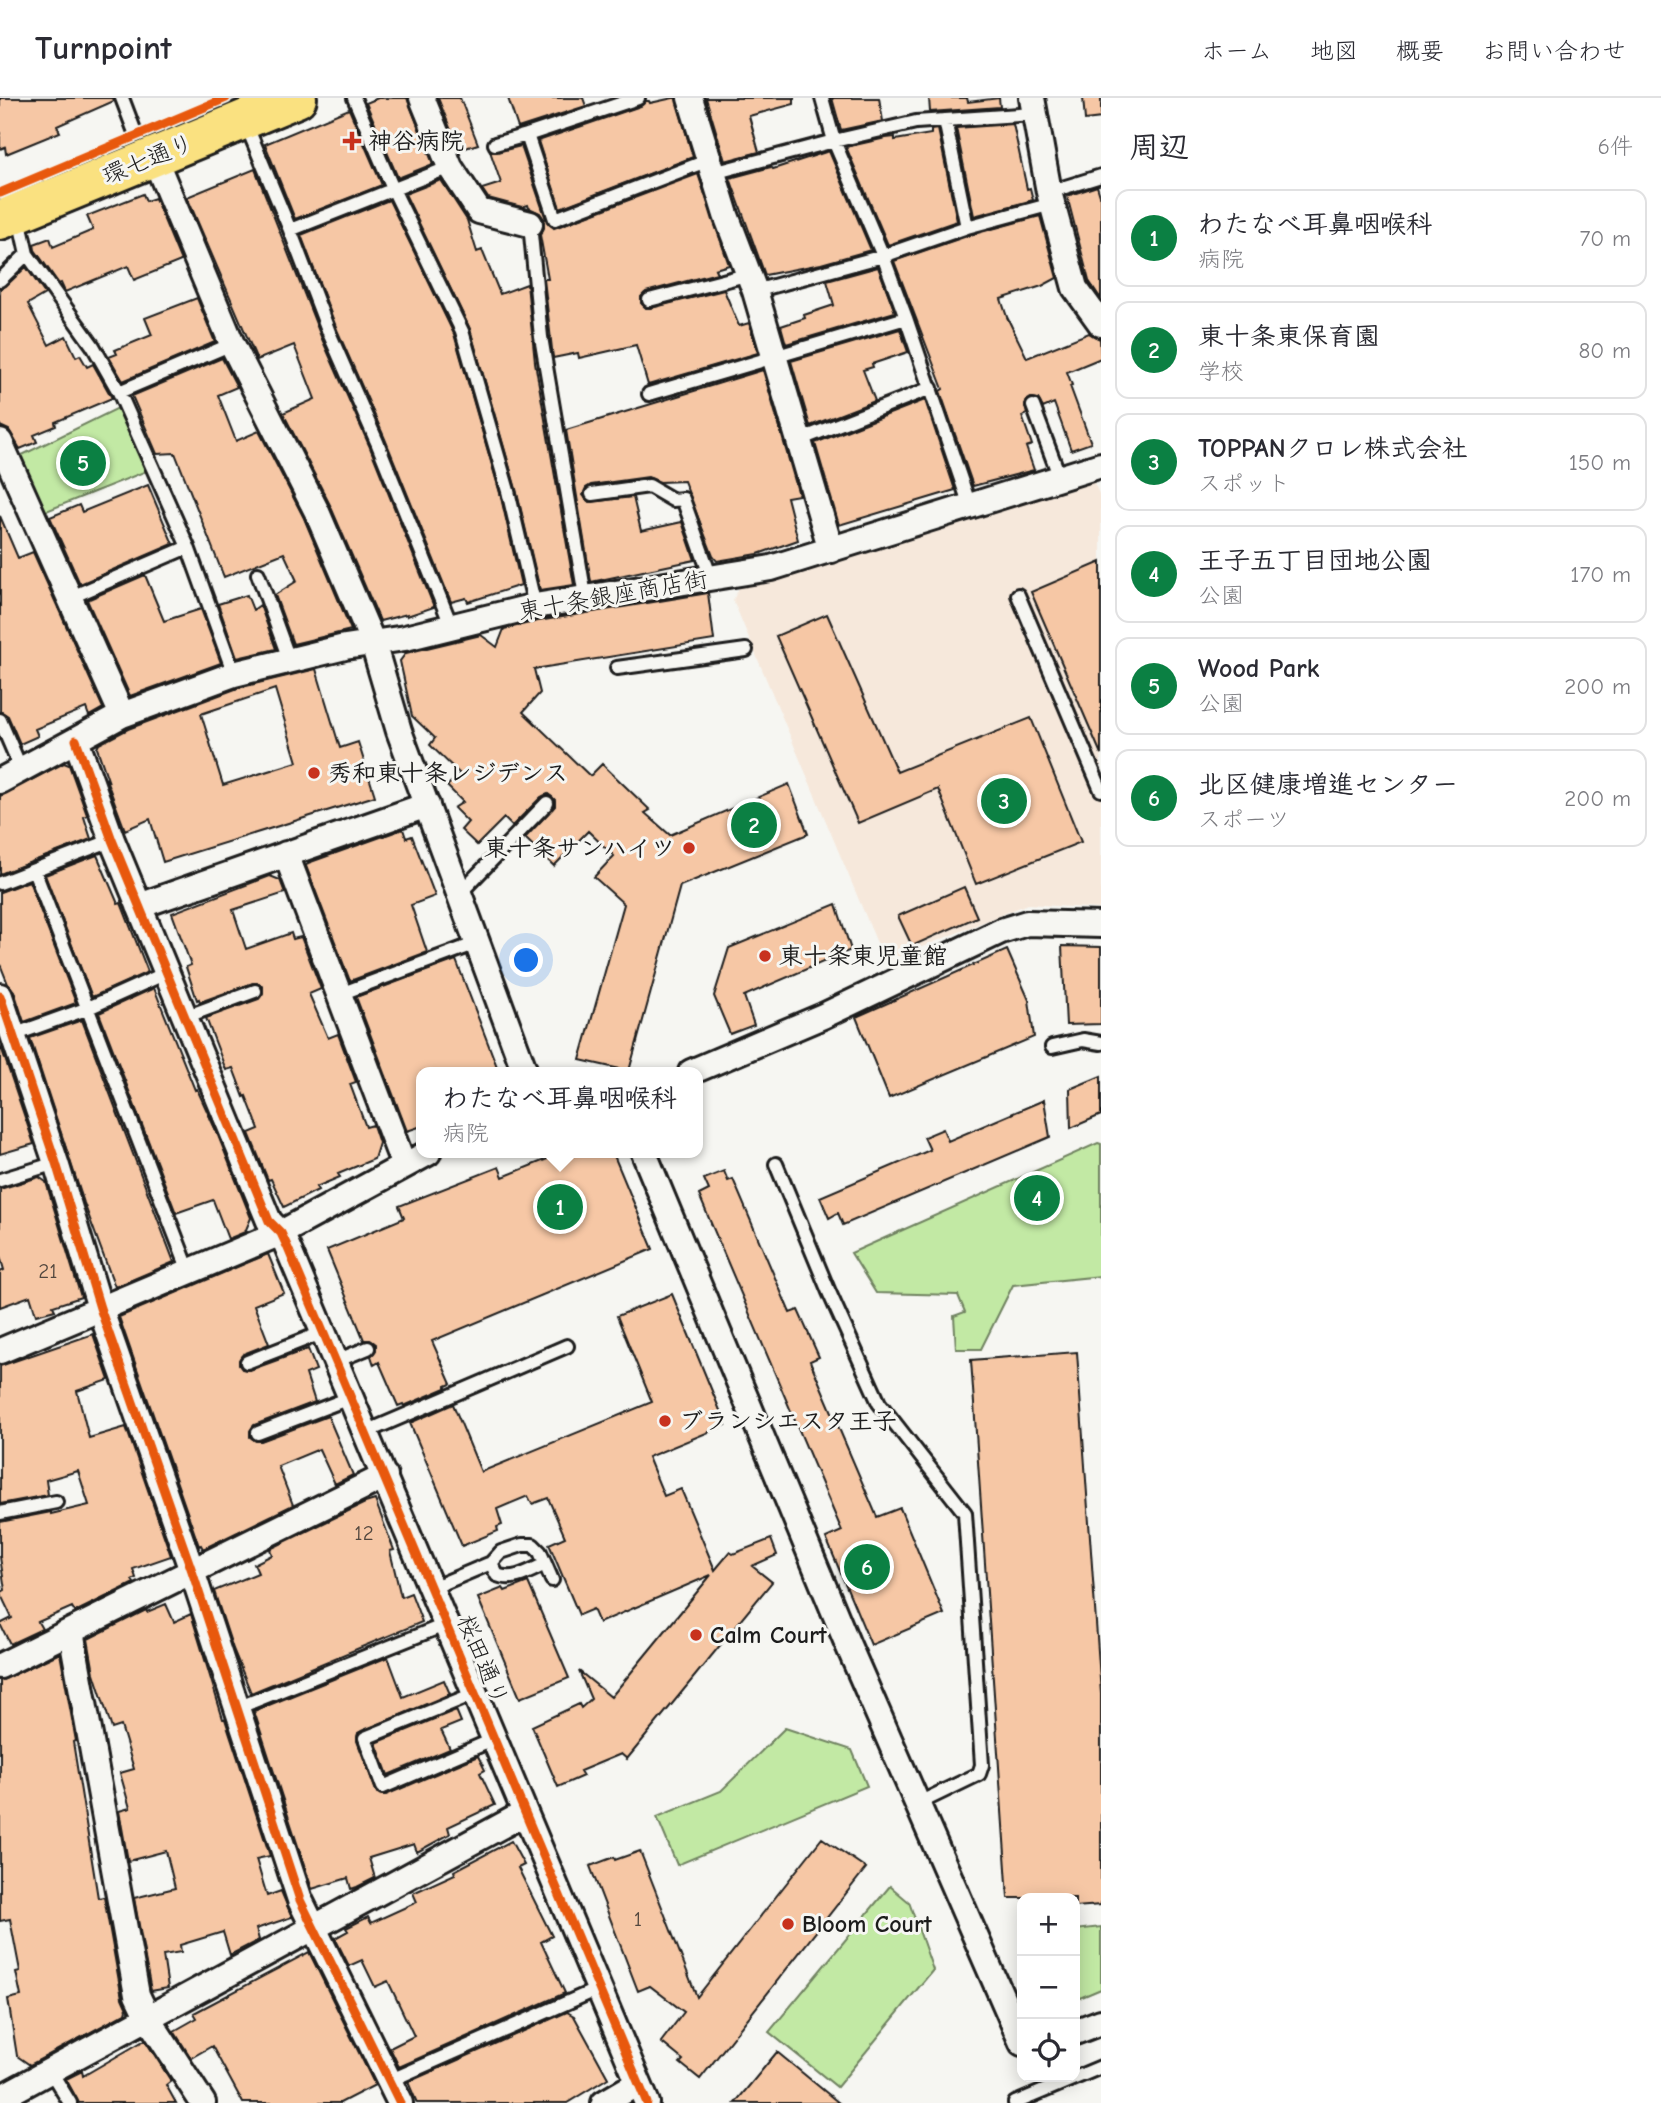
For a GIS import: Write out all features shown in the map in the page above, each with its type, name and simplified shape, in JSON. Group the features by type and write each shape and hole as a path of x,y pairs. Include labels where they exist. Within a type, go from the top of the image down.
{"main road":[{"name":"環七通り","path":"6,208 235,109 297,98"}],"street":[{"path":"422,98 450,167 480,211 530,224"},
{"path":"690,98 711,167 753,283 831,550"},
{"path":"1032,106 1050,198 1075,288 1101,324"},
{"path":"145,146 232,344 317,512 373,643 399,731 523,1067"},
{"path":"0,442 122,715"},
{"name":"東十条銀座商店街","path":"0,781 122,715 234,674 345,646 405,638 451,625 585,596 771,568 1101,465"},
{"name":"桜田通り","path":"76,740 112,840 166,973 270,1221 281,1233 352,1397 642,2093"},
{"path":"139,906 427,805"},
{"path":"286,854 404,1166"},
{"path":"703,1067 823,1016 1001,931 1027,923 1101,925"},
{"path":"0,996 100,1308 192,1571 300,1900 400,2103"},
{"path":"0,1351 281,1233 419,1158"},
{"path":"645,1158 916,1804 1017,2032"},
{"path":"0,1666 385,1476"},
{"path":"71,1631 136,1992 148,2018 203,2103"},
{"path":"0,2098 525,1813"},
{"path":"1080,2030 1101,2022"},
{"path":"604,2103 642,2093"}],"lane":[{"path":"122,98 145,146"},
{"path":"354,98 393,189 462,331 508,491 535,606"},
{"path":"495,144 638,98"},
{"path":"822,98 834,141 906,318 970,506"},
{"path":"527,135 555,219 711,167 916,122 1032,106"},
{"path":"235,109 290,230 330,335 377,442 451,625"},
{"path":"945,120 967,226"},
{"path":"290,230 450,167"},
{"path":"649,300 753,283 883,256 1050,198 1101,176"},
{"path":"6,208 27,254 93,346 119,392 188,547 234,674"},
{"path":"530,224 541,337 585,596"},
{"path":"0,280 27,254"},
{"path":"649,394 906,318"},
{"path":"119,392 232,344"},
{"path":"799,440 931,388"},
{"path":"1033,406 1060,478"},
{"path":"592,494 649,486 673,500 682,499 711,578"},
{"path":"69,598 188,547"},
{"path":"258,574 289,659"},
{"path":"1018,595 1101,790"},
{"path":"617,668 747,650"},
{"path":"0,720 22,768"},
{"path":"460,894 547,803"},
{"path":"0,883 112,840"},
{"path":"34,870 188,1271"},
{"path":"340,994 477,943"},
{"path":"13,1035 86,1009 166,973"},
{"path":"185,1017 255,991"},
{"path":"1052,1047 1083,1040 1101,1044"},
{"path":"0,1180 55,1163"},
{"path":"776,1164 879,1403 965,1513 982,1765 979,1774 916,1804"},
{"path":"247,1362 324,1332"},
{"path":"366,1432 566,1346"},
{"path":"337,1362 368,1348"},
{"path":"258,1433 352,1397"},
{"path":"0,1513 56,1502"},
{"path":"432,1588 491,1563 501,1552 522,1545 533,1545 540,1552 552,1580"},
{"path":"491,1563 497,1575 505,1579 545,1564"},
{"path":"237,1708 447,1624"},
{"path":"475,1693 365,1738 383,1787 495,1739"},
{"path":"389,2081 598,1989"},
{"path":"1015,2103 1101,2067"},
{"path":"51,2072 69,2103"}],"shaded area":[{"path":"1091,476 1101,498 1101,909 1028,904 885,962 733,600 740,586"}],"green space":[{"path":"120,407 149,470 39,514 18,457"},
{"path":"1098,1143 1101,1144 1101,1276 1013,1285 981,1349 956,1349 954,1316 965,1312 958,1295 876,1293 851,1253"},
{"path":"785,1728 852,1750 867,1786 677,1865 657,1817 721,1791"},
{"path":"890,1886 909,1902 933,1970 837,2087 769,2032"},
{"path":"1101,1927 1101,1989 1080,1998 1080,1956 1080,1929"}],"building":[{"path":"0,98 113,98 114,101 57,126 60,132 6,154 5,147 0,149"},
{"path":"378,98 407,98 433,164 398,178 366,103"},
{"path":"438,98 460,98 478,144 459,150"},
{"path":"508,98 583,98 586,106 518,128"},
{"path":"676,98 693,157 560,208 538,141 641,106 646,101 650,103"},
{"path":"706,98 794,98 794,104 749,116 759,152 725,161"},
{"path":"832,98 879,98 883,121 841,130"},
{"path":"929,98 967,98 968,102 999,98 1000,107 930,112"},
{"path":"1083,98 1101,98 1101,118 1085,120"},
{"path":"349,109 382,185 295,219 265,144"},
{"path":"1013,124 1027,189 1030,188 1033,200 974,216 956,128"},
{"path":"938,129 957,221 888,245 846,147 886,138 895,137 895,140 931,134 931,130"},
{"path":"521,146 547,222 554,228 698,174 729,265 715,269 717,273 646,292 641,297 641,303 646,308 651,308 724,290 739,326 749,323 758,353 648,385 636,345 579,358 578,353 553,358 544,279 548,279 540,235 544,228 544,219 528,205 522,207 488,198 482,189 501,183 490,151 497,152"},
{"path":"829,151 871,250 821,264 765,275 730,178 771,167 773,169"},
{"path":"255,169 322,339 369,445 434,607 380,621 330,505 283,413 315,399 294,345 257,360 187,197"},
{"path":"441,180 467,220 477,252 482,250 500,294 527,284 535,362 574,585 540,590 516,489 470,329 405,194"},
{"path":"1097,186 1101,199 1101,299 1089,281 1067,196"},
{"path":"143,194 146,201 155,198 181,261 134,280 128,266 65,292 35,250 34,244 50,238 53,247 93,230 87,216"},
{"path":"389,200 454,334 500,493 521,585 468,602 466,598 451,602 338,332 301,235"},
{"path":"1040,216 1057,278 1042,286 1001,299 1027,358 1089,333 1100,339 1101,358 1067,372 1091,443 1071,450 1054,403 1043,408 1038,399 1031,398 1025,404 1027,414 1022,416 1032,445 1026,447 1034,470 973,486 940,391 943,389 894,261 970,235"},
{"path":"26,267 45,294 28,304 49,345 66,336 76,357 80,355 87,367 93,364 112,398 55,422 56,426 34,435 37,442 20,449 9,430 0,426 0,289"},
{"path":"878,267 895,312 786,344 781,326 834,305 827,281"},
{"path":"197,298 215,342 123,381 109,357 117,354 115,350 152,335 145,318"},
{"path":"900,329 908,352 872,364 873,367 863,370 875,401 810,426 791,361"},
{"path":"222,358 237,387 218,395 236,441 259,431 304,518 351,630 293,644 275,595 297,581 284,553 224,577 175,453 157,454 132,396"},
{"path":"763,370 799,495 787,497 798,540 758,554 717,561 684,481 660,482 648,477 591,485 583,495 589,502 633,497 641,531 682,522 695,560 591,582 566,430"},
{"path":"925,400 955,490 839,525 815,443"},
{"path":"148,485 173,544 80,584 50,517 79,505 82,512"},
{"path":"0,516 18,558 33,552 103,708 89,716 86,708 35,729 38,736 20,744 8,716 0,711"},
{"path":"1101,562 1101,754 1031,592"},
{"path":"145,575 164,621 201,609 221,663 130,696 87,600"},
{"name":"東十条サンハイツ","path":"708,593 714,640 534,669 540,693 523,712 590,776 602,764 650,810 645,813 670,835 789,784 808,834 680,886 630,1067 611,1067 580,1060 624,904 594,877 614,856 588,831 554,866 525,838 555,806 555,800 548,794 541,797 512,826 504,818 477,845 461,830 468,822 454,808 463,802 447,786 460,774 430,745 435,738 412,716 400,661 406,653 481,635 497,647 504,629"},
{"path":"247,595 253,610 260,605 276,649 237,658 218,604"},
{"path":"827,614 897,772 1031,718 1081,842 976,884 938,789 858,823 776,636"},
{"name":"秀和東十条レジデンス","path":"316,669 340,748 358,742 375,796 163,862 150,819 125,830 97,748 99,744 128,729 238,688","holes":["275,689 297,762 223,785 201,714"]},
{"path":"64,763 69,765 87,815 84,817 91,839 0,874 0,796"},
{"path":"403,829 406,838 412,836 435,896 411,905 427,952 350,981 306,866"},
{"path":"97,855 118,904 121,903 148,972 92,997 45,875"},
{"path":"270,876 280,880 285,893 233,910 246,949 291,933 293,939 301,937 321,989 309,994 328,1038 338,1034 356,1082 350,1084 366,1127 373,1125 379,1143 374,1159 338,1174 340,1177 316,1187 318,1190 284,1207 271,1179 268,1180 249,1133 259,1129 246,1096 244,1097 233,1068 226,1070 206,1018 259,999 263,987 253,983 200,1002 197,1000 186,967 191,965 172,913"},
{"path":"29,881 76,1003 24,1022 14,991 8,984 0,964 0,892"},
{"path":"964,887 977,917 912,946 898,916"},
{"path":"836,904 851,950 744,996 754,1025 730,1034 714,996 729,948"},
{"path":"1062,946 1101,947 1101,1024 1066,1025"},
{"path":"1007,950 1029,1000 1034,1037 889,1098 856,1017"},
{"path":"456,960 497,1067 416,1067 416,1128 407,1131 356,997"},
{"path":"154,988 251,1218 245,1232 228,1239 213,1200 176,1213 99,1013"},
{"path":"82,1020 174,1262 115,1287 84,1203 30,1038"},
{"path":"0,1048 34,1144 0,1154"},
{"path":"1101,1076 1101,1115 1071,1128 1070,1089"},
{"path":"1044,1100 1050,1137 843,1225 838,1213 829,1218 820,1197 930,1150 924,1137 943,1129 948,1141"},
{"path":"550,1158 615,1158 653,1249 432,1341 451,1384 404,1406 398,1406 379,1362 374,1365 371,1356 376,1350 376,1344 364,1340 327,1250 404,1218 399,1206 499,1167 503,1177"},
{"path":"724,1171 728,1181 733,1179 790,1313 798,1310 819,1357 810,1361 877,1517 900,1508 944,1614 871,1645 826,1538 842,1531 699,1195 709,1190 704,1179"},
{"path":"39,1177 46,1182 81,1297 53,1306 55,1310 36,1315 30,1296 0,1307 0,1272 4,1270 0,1256 0,1189"},
{"path":"268,1254 284,1293 254,1305 269,1344 243,1354 239,1365 242,1369 250,1370 308,1349 316,1370 306,1374 315,1402 254,1425 250,1437 261,1441 328,1416 353,1475 335,1484 319,1449 278,1466 293,1505 203,1549 199,1546 119,1317"},
{"path":"672,1294 726,1425 648,1457 664,1496 681,1489 715,1570 730,1552 733,1554 771,1539 777,1555 752,1566 772,1582 627,1759 621,1754 580,1771 583,1776 558,1787 532,1726 579,1704 581,1708 591,1699 579,1671 611,1697 711,1575 599,1623 593,1609 579,1615 549,1544 565,1537 548,1498 532,1504 528,1496 497,1509 502,1525 497,1527 498,1531 462,1546 410,1423 453,1404 481,1472 652,1402 617,1316"},
{"path":"93,1334 109,1380 77,1391 89,1438 126,1427 171,1556 133,1569 136,1578 132,1580 134,1583 75,1612 72,1607 38,1622 42,1629 10,1644 0,1624 12,1618 0,1593 5,1590 0,1557 0,1522 89,1505 78,1471 46,1480 48,1495 0,1504 0,1366"},
{"path":"1077,1352 1101,1694 1101,1905 1080,1907 1080,1893 1017,1893 1017,1898 1008,1898 971,1360"},
{"path":"375,1500 394,1550 390,1551 401,1597 411,1593 422,1622 251,1693 214,1591 258,1573 254,1564 272,1555 270,1549"},
{"path":"528,1582 569,1678 520,1698 478,1598"},
{"path":"166,1604 174,1622 191,1614 223,1719 270,1856 256,1859 267,1896 281,1891 292,1917 256,1929 259,1940 230,1955 223,1932 180,1945 181,1952 163,1955 168,1988 151,1991 134,1898 175,1888 166,1851 128,1861 119,1811 130,1808 120,1773 134,1769 121,1726 112,1729 94,1673 88,1639 146,1610 147,1612"},
{"path":"60,1653 76,1741 73,1742 98,1898 104,1897 122,1998 127,2009 126,2013 30,2065 17,2056 8,1999 21,1996 16,1972 20,1971 10,1919 0,1921 0,1681"},
{"path":"388,1657 403,1697 444,1680 450,1694 358,1733 357,1741 377,1793 386,1795 478,1756 485,1770 480,1773 495,1805 448,1827 450,1834 417,1852 414,1844 369,1858 375,1878 357,1887 351,1889 348,1878 312,1889 254,1711"},
{"path":"456,1710 461,1722 441,1730 450,1749 388,1775 376,1743"},
{"name":"Bloom Court","path":"822,1838 866,1868 700,2079 680,2063 683,2060 661,2042 684,2012 650,1986 638,1991 590,1866 640,1851 697,1997"},
{"path":"511,1841 524,1865 518,1868 552,1936 541,1942 565,1993 399,2067 390,2048 414,2036 388,1981 375,1987 362,1960 349,1966 335,1938 348,1931 346,1928 368,1917 371,1923 417,1902 413,1893 455,1874 454,1871"},
{"path":"309,1952 375,2085 340,2103 243,2103 212,2046 191,2058 174,2031 197,2018 194,2013"},
{"path":"567,2012 574,2016 608,2078 567,2103 417,2103 408,2082"},
{"path":"145,2040 171,2081 166,2085 176,2103 79,2103 66,2079 82,2071 83,2076"},
{"path":"777,2052 839,2103 735,2103"}],"cycle path":[{"path":"0,193 226,98"},
{"path":"76,740 112,840 269,1221 281,1233 287,1246 647,2103"},
{"path":"0,996 56,1163 100,1308 192,1571 300,1900 400,2103"}],"place":[{"name":"神谷病院","path":"352,141"},
{"name":"Wood Park","path":"83,463"},
{"name":"秀和東十条レジデンス","path":"314,773"},
{"name":"TOPPANクロレ株式会社","path":"1004,801"},
{"name":"東十条東保育園","path":"754,825"},
{"name":"東十条サンハイツ","path":"689,848"},
{"name":"東十条東児童館","path":"765,956"},
{"name":"王子五丁目団地公園","path":"1037,1198"},
{"name":"わたなべ耳鼻咽喉科","path":"560,1207"},
{"name":"ブランシエスタ王子","path":"665,1421"},
{"name":"北区健康増進センター","path":"867,1567"},
{"name":"Calm Court","path":"696,1635"},
{"name":"Bloom Court","path":"788,1924"}]}
